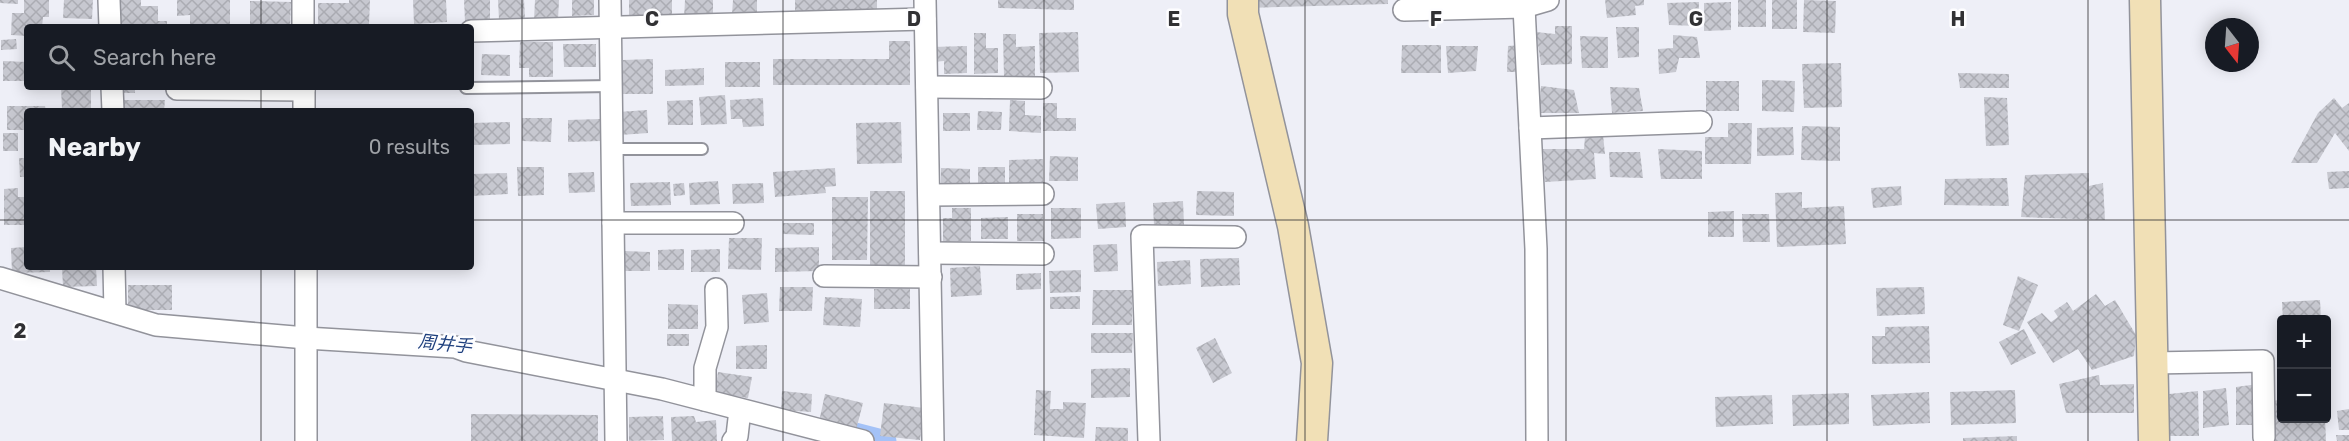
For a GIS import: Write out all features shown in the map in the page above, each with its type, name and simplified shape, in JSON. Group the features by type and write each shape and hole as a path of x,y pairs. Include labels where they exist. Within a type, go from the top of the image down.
{"street":[{"path":"109,0 110,24"},
{"path":"303,0 303,24"},
{"path":"610,0 616,441"},
{"path":"1243,0 1243,14 1293,226 1317,363 1312,441"},
{"path":"1404,10 1548,0"},
{"path":"2145,0 2154,441"},
{"path":"1521,3 1536,249 1537,441"},
{"path":"474,31 612,27 925,9 933,441"},
{"path":"927,87 1041,88"},
{"path":"112,90 113,108"},
{"path":"304,90 304,108"},
{"path":"1530,128 1701,122"},
{"path":"929,195 1043,194"},
{"path":"613,223 733,223"},
{"path":"1149,441 1142,236 1235,237"},
{"path":"930,253 1042,254"},
{"path":"114,270 115,312"},
{"path":"306,270 306,441"},
{"path":"824,276 930,277"},
{"path":"0,278 156,325 306,338 455,347 662,389 740,410 787,431 863,441"},
{"path":"705,400 705,368 717,327 716,289"},
{"path":"2152,363 2263,361 2264,437"},
{"path":"733,441 737,436 740,410"}],"lane":[{"path":"474,88 612,86"},
{"path":"613,149 702,149"}],"building":[{"path":"0,0 18,0 18,4 0,3"},
{"path":"24,0 49,0 49,17 43,17 42,24 24,24 24,36 11,35 12,13 24,13"},
{"path":"64,0 93,0 92,19 63,18"},
{"path":"118,0 141,0 141,6 158,6 158,21 167,21 167,24 118,24"},
{"path":"177,0 230,0 230,24 190,24 190,15 177,16"},
{"path":"349,0 370,0 369,24 318,24 318,3 349,3"},
{"path":"413,0 446,0 447,22 414,24"},
{"path":"464,0 490,0 490,20 465,21"},
{"path":"498,0 524,0 525,19 499,20"},
{"path":"535,0 559,0 558,20 534,20"},
{"path":"572,0 594,0 594,15 572,16"},
{"path":"629,0 672,0 672,16 629,18"},
{"path":"685,0 713,0 713,17 684,18"},
{"path":"733,0 757,0 757,14 732,14"},
{"path":"795,0 877,0 877,11 795,13"},
{"path":"998,0 1074,0 1074,10 998,8"},
{"path":"1247,0 1388,0 1388,4 1246,8"},
{"path":"1605,0 1644,0 1644,5 1635,6 1636,15 1607,18"},
{"path":"1738,0 1766,0 1766,27 1738,27"},
{"path":"1772,0 1797,0 1797,29 1772,29"},
{"path":"1804,0 1836,1 1835,33 1803,32"},
{"path":"250,1 291,2 290,24 250,24"},
{"path":"1699,2 1698,26 1669,25 1667,3"},
{"path":"1731,2 1731,30 1704,31 1704,3"},
{"path":"1555,26 1572,26 1572,64 1541,65 1536,32 1555,34"},
{"path":"1616,27 1639,27 1639,57 1618,58"},
{"path":"1078,32 1079,72 1040,73 1039,33"},
{"path":"974,33 986,33 986,48 998,48 998,73 974,74"},
{"path":"1003,34 1016,34 1016,47 1035,46 1035,76 1004,77"},
{"path":"1673,35 1697,37 1700,58 1679,58 1676,72 1659,74 1658,49 1673,48"},
{"path":"1580,36 1608,37 1608,68 1582,68"},
{"path":"16,39 17,49 1,50 1,40"},
{"path":"889,41 910,41 910,85 773,85 773,59 889,59"},
{"path":"520,42 553,42 553,77 529,77 529,68 519,68"},
{"path":"563,44 596,44 596,67 564,67"},
{"path":"1402,45 1441,45 1441,73 1401,73"},
{"path":"1520,45 1522,72 1507,72 1508,46"},
{"path":"967,46 967,73 944,74 944,61 932,62 932,47"},
{"path":"1446,46 1478,46 1476,71 1448,73"},
{"path":"482,54 510,55 510,76 481,75"},
{"path":"653,59 653,94 623,94 623,60"},
{"path":"3,61 24,62 24,81 3,81"},
{"path":"725,62 760,62 760,87 725,87"},
{"path":"1841,63 1842,107 1804,108 1802,64"},
{"path":"704,68 704,85 665,86 665,70"},
{"path":"1958,73 2009,74 2009,88 1960,88"},
{"path":"1762,80 1795,81 1794,112 1762,111"},
{"path":"1706,81 1739,81 1739,111 1706,111"},
{"path":"1541,86 1574,90 1579,113 1539,113"},
{"path":"1610,87 1639,88 1643,111 1612,113"},
{"path":"61,90 91,90 91,108 62,108"},
{"path":"120,90 135,90 135,93 120,93"},
{"path":"725,95 727,124 701,125 699,97"},
{"path":"1984,97 2007,98 2009,145 1986,146"},
{"path":"763,98 764,126 743,127 742,119 731,119 730,100"},
{"path":"2334,98 2342,108 2349,103 2349,151 2335,133 2317,163 2291,163 2318,113"},
{"path":"123,100 165,100 164,108 122,108"},
{"path":"693,100 693,125 668,125 667,101"},
{"path":"1010,100 1025,101 1025,115 1041,116 1041,133 1009,131"},
{"path":"1043,103 1057,103 1057,118 1076,118 1076,131 1043,131"},
{"path":"7,106 45,106 45,108 24,108 24,130 7,130"},
{"path":"647,110 648,133 620,135 618,112"},
{"path":"978,111 1002,112 1001,130 977,130"},
{"path":"943,113 970,113 970,131 943,131"},
{"path":"522,118 552,118 551,142 522,141"},
{"path":"600,119 601,141 568,142 568,120"},
{"path":"510,122 510,144 474,145 474,123"},
{"path":"901,122 902,163 857,164 856,123"},
{"path":"1728,123 1752,123 1751,164 1705,164 1705,137 1728,137"},
{"path":"1802,126 1840,127 1840,161 1801,160"},
{"path":"1793,127 1794,155 1757,156 1757,128"},
{"path":"3,133 18,133 18,151 3,151"},
{"path":"1603,135 1605,154 1594,153 1596,179 1545,182 1543,149 1584,149 1585,136"},
{"path":"1658,149 1702,151 1702,179 1661,179"},
{"path":"1609,152 1640,152 1643,178 1610,177"},
{"path":"1050,156 1078,157 1078,181 1049,181"},
{"path":"19,158 24,158 24,177 20,177"},
{"path":"1043,159 1043,184 1009,190 1009,160"},
{"path":"517,167 544,167 544,195 518,196"},
{"path":"978,167 1005,167 1005,186 978,186"},
{"path":"835,168 836,186 825,187 826,193 775,197 773,172"},
{"path":"941,168 970,169 970,186 941,185"},
{"path":"2349,171 2349,188 2329,189 2327,172"},
{"path":"594,172 595,192 569,193 568,173"},
{"path":"507,173 508,194 474,196 474,174"},
{"path":"2089,173 2089,186 2103,183 2105,220 2021,217 2025,175"},
{"path":"2007,178 2009,206 1944,205 1945,179"},
{"path":"718,181 720,204 690,205 689,183"},
{"path":"670,182 671,205 631,206 630,183"},
{"path":"684,183 685,195 674,196 673,184"},
{"path":"763,183 764,203 733,204 732,184"},
{"path":"1901,186 1902,205 1873,208 1871,188"},
{"path":"18,188 18,197 24,197 24,225 4,225 4,189"},
{"path":"870,191 905,191 905,267 870,267"},
{"path":"1197,191 1234,192 1234,216 1196,215"},
{"path":"1802,192 1802,208 1844,206 1846,244 1777,247 1775,193"},
{"path":"832,197 868,197 867,260 832,260"},
{"path":"1183,201 1184,225 1154,226 1153,203"},
{"path":"1125,202 1126,227 1098,229 1096,204"},
{"path":"952,208 971,208 971,241 943,242 943,218 952,218"},
{"path":"1051,208 1081,208 1081,238 1051,239"},
{"path":"1734,211 1734,237 1708,237 1708,212"},
{"path":"1017,214 1043,214 1044,241 1017,241"},
{"path":"1742,214 1769,214 1770,242 1743,242"},
{"path":"1008,217 1008,239 981,239 981,218"},
{"path":"783,223 814,223 814,235 783,234"},
{"path":"729,238 762,238 761,270 728,269"},
{"path":"1117,244 1118,271 1094,272 1093,245"},
{"path":"24,247 24,270 50,270 50,272 12,273 11,248"},
{"path":"819,247 819,271 775,272 775,248"},
{"path":"684,249 684,270 658,270 658,250"},
{"path":"720,249 720,272 691,272 691,250"},
{"path":"624,251 650,252 650,271 624,271"},
{"path":"1239,258 1240,285 1201,287 1200,259"},
{"path":"1190,260 1191,284 1158,286 1157,262"},
{"path":"980,266 982,295 951,297 950,268"},
{"path":"62,270 96,270 97,286 63,287"},
{"path":"1081,270 1081,292 1050,293 1049,271"},
{"path":"1041,273 1041,289 1016,290 1016,274"},
{"path":"2018,276 2038,285 2019,331 2003,325"},
{"path":"128,285 172,285 172,310 140,310 128,304"},
{"path":"780,287 813,287 812,311 779,311"},
{"path":"1924,287 1925,314 1877,316 1876,288"},
{"path":"910,288 910,309 874,309 874,289"},
{"path":"1093,290 1132,290 1132,325 1092,325"},
{"path":"767,293 769,322 744,324 742,295"},
{"path":"2096,294 2105,306 2115,300 2136,335 2134,356 2092,370 2078,349 2053,363 2027,322 2042,313 2051,322 2058,317 2054,311 2067,302 2073,311"},
{"path":"1080,296 1080,309 1050,309 1050,297"},
{"path":"825,297 862,299 860,327 823,325"},
{"path":"2320,300 2321,315 2283,315 2282,302"},
{"path":"668,304 698,305 698,329 668,329"},
{"path":"1929,326 1930,363 1872,364 1872,336 1885,336 1885,327"},
{"path":"2024,329 2036,353 2011,365 1999,342"},
{"path":"1091,333 1133,333 1132,353 1091,353"},
{"path":"667,334 689,334 689,346 667,346"},
{"path":"1215,338 1232,373 1213,383 1196,348"},
{"path":"767,345 767,369 736,369 736,346"},
{"path":"1130,368 1130,397 1091,398 1091,369"},
{"path":"718,372 752,377 748,398 715,393"},
{"path":"2099,375 2100,385 2134,384 2134,413 2066,413 2059,384"},
{"path":"2258,384 2257,425 2236,425 2236,387"},
{"path":"2226,388 2229,425 2203,428 2203,391"},
{"path":"1036,390 1051,391 1050,409 1063,409 1063,402 1086,403 1084,438 1034,435"},
{"path":"2015,390 2016,423 1951,425 1950,392"},
{"path":"782,391 812,394 811,412 781,410"},
{"path":"2198,391 2199,436 2170,436 2169,394"},
{"path":"1929,392 1930,423 1873,426 1871,395"},
{"path":"1849,393 1849,424 1793,426 1792,395"},
{"path":"825,394 863,403 856,430 819,422"},
{"path":"1772,395 1773,424 1716,427 1715,397"},
{"path":"2277,400 2277,423 2325,423 2326,441 2271,441 2270,401"},
{"path":"884,403 924,408 920,440 880,436"},
{"path":"2349,409 2349,430 2339,430 2337,411"},
{"path":"471,414 598,415 598,441 471,441"},
{"path":"663,416 664,440 629,441 629,417"},
{"path":"694,416 696,422 716,420 717,441 672,441 671,417"},
{"path":"1096,427 1128,428 1128,441 1095,441"},
{"path":"2336,435 2349,435 2349,441 2337,441"},
{"path":"2017,436 2017,441 1963,441 1963,438"}],"waterway":[{"name":"周井手","path":"847,431 886,441"}]}
